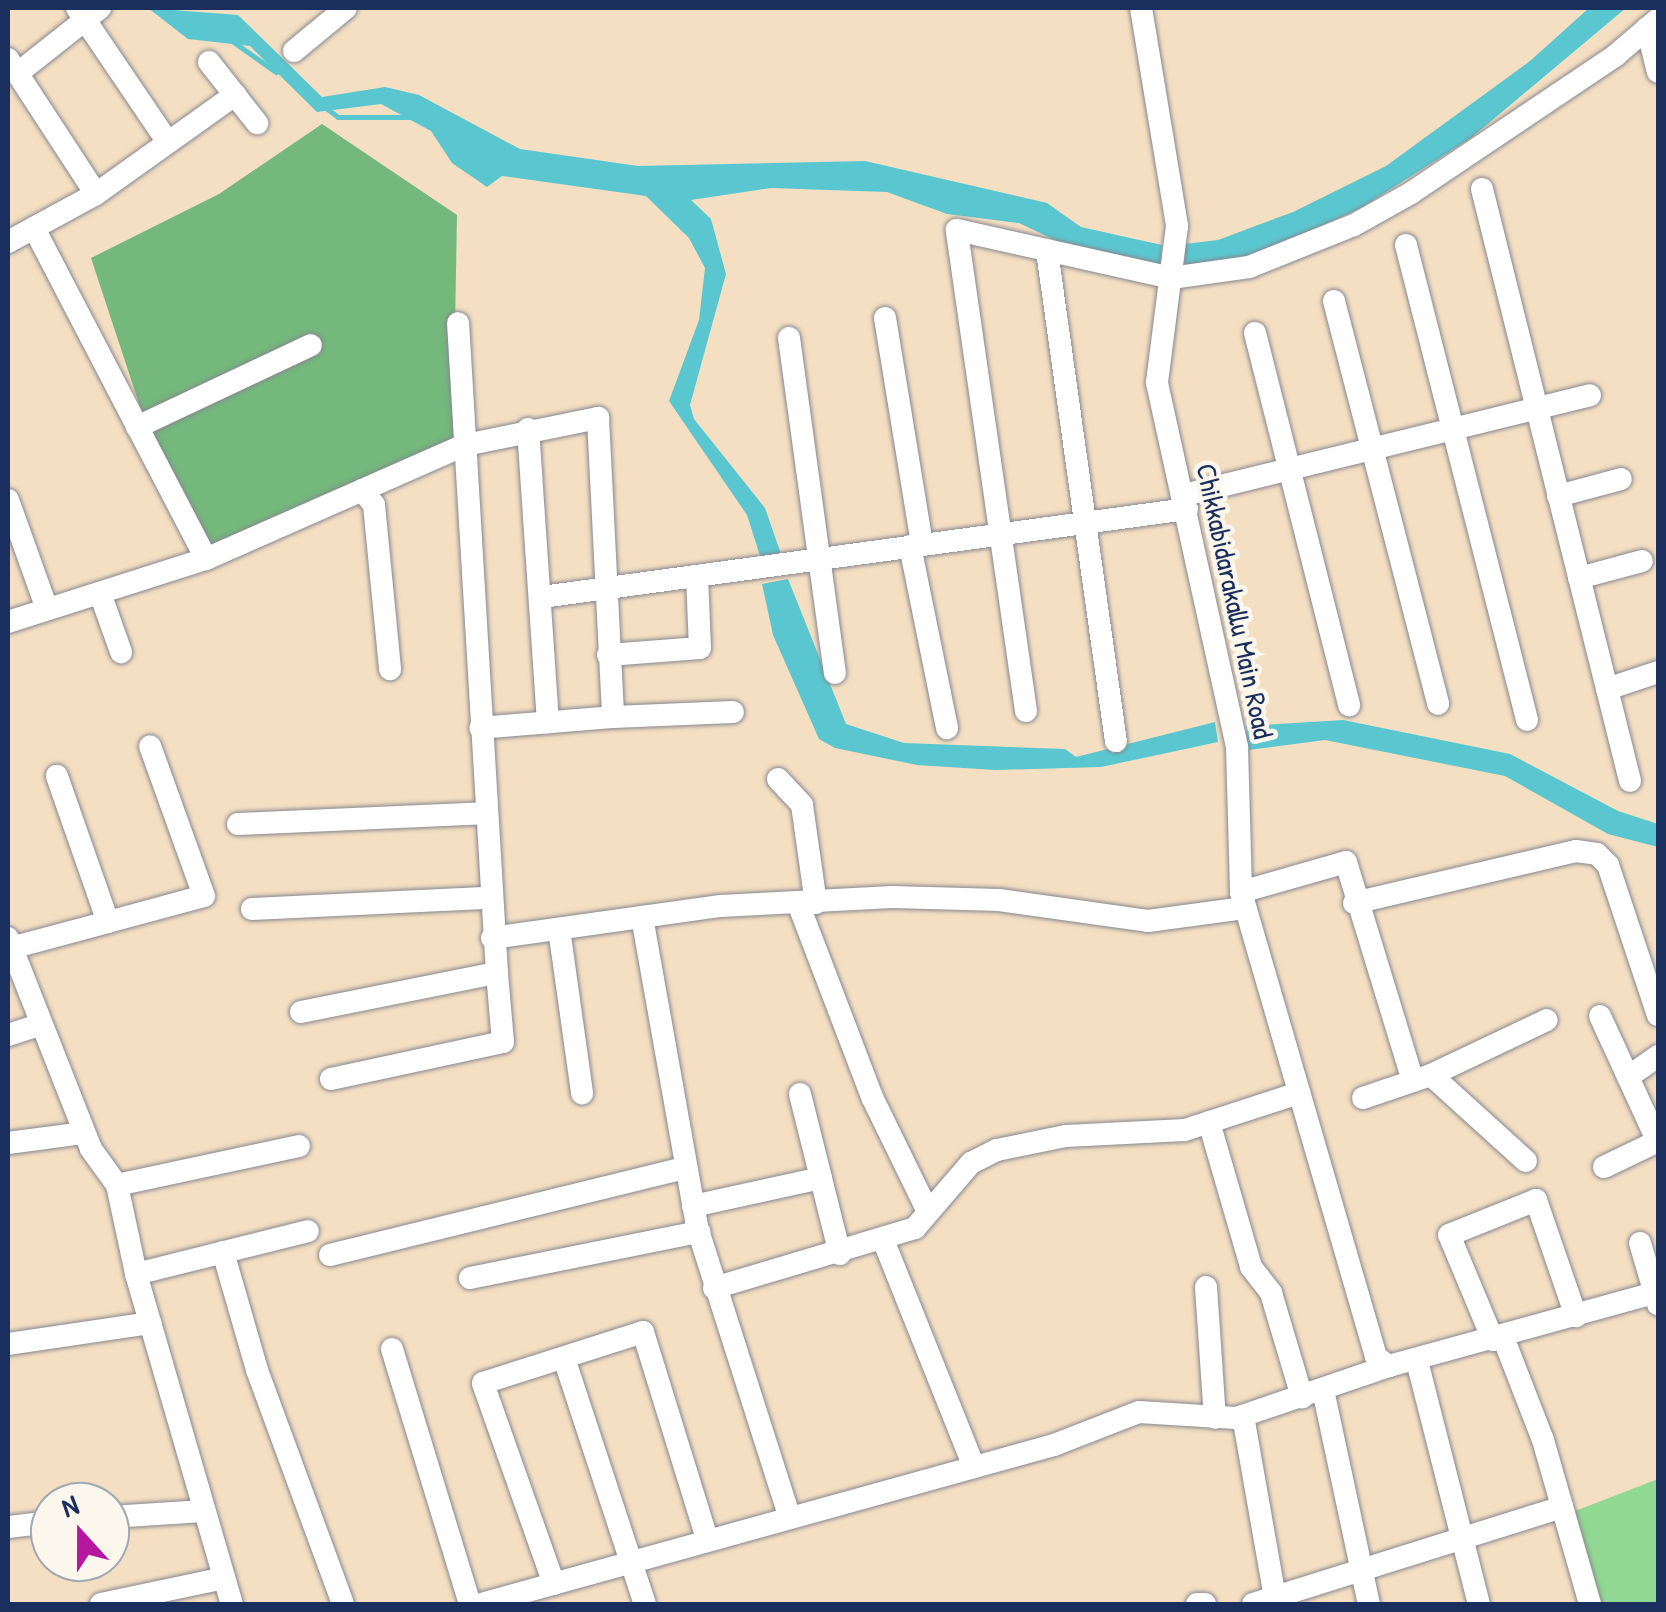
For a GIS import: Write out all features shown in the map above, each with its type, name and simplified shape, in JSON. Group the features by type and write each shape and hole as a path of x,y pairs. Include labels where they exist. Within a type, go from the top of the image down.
{"street":[{"path":"294,51 346,8"},
{"name":"Chikkabidarakallu Main Road","path":"1142,8 1175,242 1157,383 1235,739 1242,900 1376,1356 1389,1366"},
{"path":"96,194 12,66 87,11 168,141"},
{"path":"1653,24 1658,72"},
{"path":"1026,711 957,230 1171,278 1250,267 1354,225 1616,55 1653,24"},
{"path":"209,62 257,123"},
{"path":"206,559 138,428 16,234 96,194 234,95"},
{"path":"1482,190 1630,781"},
{"path":"1406,245 1527,720"},
{"path":"1047,251 1116,741"},
{"path":"1334,301 1438,704"},
{"path":"886,318 916,546 947,728"},
{"path":"331,1079 503,1042 492,938 458,323"},
{"path":"1254,334 1349,705"},
{"path":"789,338 835,673"},
{"path":"138,428 311,345"},
{"path":"542,597 1083,523 1185,502 1290,469 1590,395"},
{"path":"8,622 206,559 464,445 598,418 604,591 614,717"},
{"path":"528,430 548,722"},
{"path":"1558,496 1622,479"},
{"path":"362,490 374,505 390,668"},
{"path":"8,500 48,610"},
{"path":"1579,578 1642,560"},
{"path":"608,655 700,648 697,576"},
{"path":"100,592 121,652"},
{"path":"1606,689 1658,672"},
{"path":"480,728 733,712"},
{"path":"150,746 204,896 9,943 84,1133 117,1186 136,1274 232,1604"},
{"path":"57,776 108,922"},
{"path":"778,779 802,805 807,903 872,1096 928,1212"},
{"path":"238,824 485,813"},
{"path":"1354,903 1576,851 1597,854 1608,866 1658,1015"},
{"path":"492,938 642,918 807,903 999,900 1148,921 1242,900 1346,862 1354,903 1422,1078 1526,1161"},
{"path":"252,910 490,898"},
{"path":"642,918 698,1232 790,1516"},
{"path":"559,929 582,1093"},
{"path":"301,1012 497,973"},
{"path":"1600,1016 1658,1142 1604,1167"},
{"path":"1362,1098 1422,1078 1548,1020"},
{"path":"8,1036 41,1024"},
{"path":"1628,1077 1658,1056"},
{"path":"800,1094 840,1254"},
{"path":"714,1288 884,1242 915,1228 971,1163 997,1150 1066,1136 1184,1130 1298,1094"},
{"path":"1209,1122 1251,1268 1270,1292 1313,1394 1363,1569 1369,1604"},
{"path":"8,1143 84,1133"},
{"path":"117,1186 299,1146"},
{"path":"330,1255 685,1168"},
{"path":"693,1206 821,1178"},
{"path":"1576,1316 1536,1200 1449,1235 1498,1338 1562,1507 1590,1604"},
{"path":"136,1274 308,1231"},
{"path":"470,1278 698,1232"},
{"path":"884,1242 974,1467"},
{"path":"480,1604 974,1467 1139,1412 1215,1418 1243,1416 1389,1366 1417,1362 1657,1296 1640,1244"},
{"path":"223,1252 257,1370 343,1604"},
{"path":"1206,1287 1215,1418"},
{"path":"8,1344 150,1323"},
{"path":"554,1584 483,1382 643,1332 707,1538"},
{"path":"392,1349 470,1604"},
{"path":"564,1358 628,1563 646,1604"},
{"path":"1417,1362 1479,1604"},
{"path":"1243,1416 1268,1602 1562,1507"},
{"path":"130,1517 204,1512"},
{"path":"101,1604 224,1578"},
{"path":"1196,1604 1205,1604"}],"green space":[{"path":"322,124 457,215 453,443 212,545 151,440 91,258 219,194"},
{"path":"1658,1479 1658,1604 1602,1604 1575,1511"}],"water":[{"path":"148,8 238,15 322,97 385,87 419,95 520,149 638,166 865,161 1047,203 1081,227 1162,245 1160,266 1061,243 1019,223 947,214 887,192 771,188 691,200 711,219 726,274 690,405 694,419 765,508 781,554 760,556 747,515 669,401 699,320 705,268 689,238 646,196 502,176 487,187 452,163 431,131 381,104 317,112 250,46 188,39"},
{"path":"1589,8 1626,8 1471,138 1361,208 1250,258 1184,268 1185,244 1218,240 1293,212 1386,166 1530,61"},
{"path":"788,579 846,724 904,743 1065,749 1076,757 1215,722 1218,742 1101,767 995,770 917,765 835,748 819,739 773,635 762,584"},
{"path":"1343,720 1510,754 1618,811 1658,824 1658,847 1608,834 1505,776 1325,740 1248,750 1246,726"}],"waterway":[{"path":"232,41 276,72"},
{"path":"326,108 338,117 412,117"}]}
